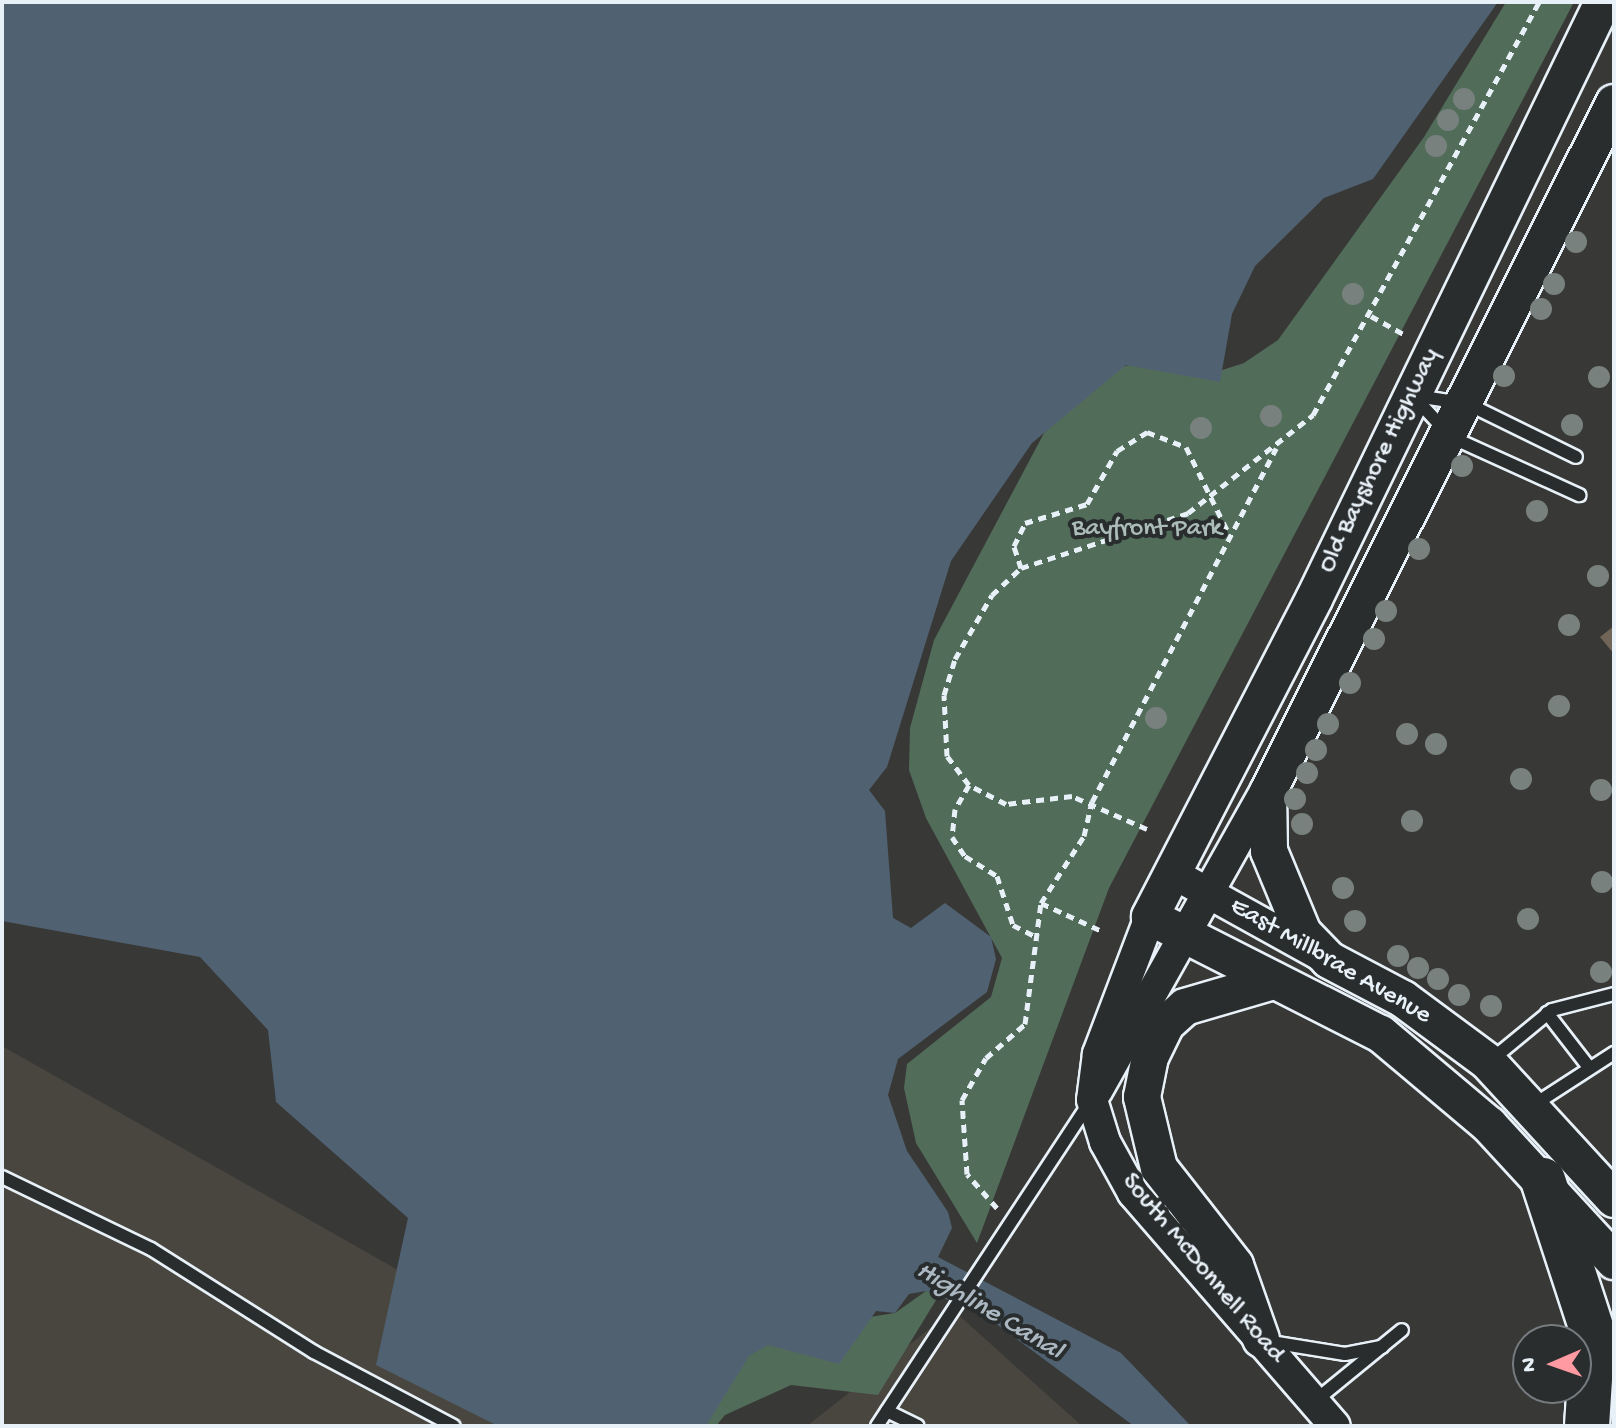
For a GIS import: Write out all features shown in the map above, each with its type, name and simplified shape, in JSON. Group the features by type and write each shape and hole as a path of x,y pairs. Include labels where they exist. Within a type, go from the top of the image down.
{"highway":[{"path":"1543,1180 1591,1319 1595,1372 1587,1426"}],"main road":[{"name":"Old Bayshore Highway","path":"1150,917 1412,395 1603,2"},
{"name":"Old Bayshore Highway","path":"1288,747 1468,404 1614,103"},
{"path":"1288,747 1268,792 1269,851 1303,933 1329,960"},
{"name":"East Millbrae Avenue","path":"1150,917 1274,981 1328,1003 1438,1079 1543,1180 1614,1261"},
{"name":"East Millbrae Avenue","path":"1329,960 1403,999 1488,1062 1532,1106 1614,1199"},
{"path":"1261,1339 1245,1282 1159,1168 1142,1097 1150,1057 1166,1024 1185,1007 1274,981"},
{"path":"1438,1079 1491,1108 1532,1106"}],"street":[{"name":"Old Bayshore Highway","path":"1190,936 1288,747"},
{"name":"East Millbrae Avenue","path":"1172,873 1329,960"},
{"path":"1092,1100 1098,1054 1150,917"},
{"path":"1092,1100 1190,936"},
{"name":"South McDonnell Road","path":"1092,1100 1133,1193 1335,1426"}],"lane":[{"path":"1412,395 1468,404 1576,457"},
{"path":"1412,395 1451,437 1579,495"},
{"path":"1488,1062 1547,1013 1614,994"},
{"path":"1547,1013 1588,1066"},
{"path":"1532,1106 1588,1066 1614,1053"},
{"path":"877,1426 977,1267 1092,1100"},
{"path":"2,1177 151,1249 314,1352 454,1426"},
{"path":"1315,1401 1402,1330"},
{"path":"1261,1339 1326,1353 1382,1347"},
{"path":"887,1411 918,1426"}],"path":[{"path":"1147,829 1092,802 1072,796 1006,804 969,785 947,756 944,695 975,622 1021,568 1056,551 1157,528 1215,492 1324,402 1539,2"},
{"path":"1371,316 1407,336"},
{"path":"1021,568 1014,546 1018,531 1035,518 1087,504 1117,451 1135,435 1176,438 1215,492 1230,536"},
{"path":"996,1207 967,1174 958,1121 973,1075 1025,1024 1041,903 1084,836 1092,802 1278,443"},
{"path":"969,785 955,809 952,837 965,856 997,876 1013,925 1037,937"},
{"path":"1041,903 1102,931"}],"shaded area":[{"path":"2,1046 674,1426 2,1426"},
{"path":"953,1310 1082,1426 807,1426"}],"green space":[{"name":"Bayfront Park","path":"1506,2 1574,2 1109,888 977,1243 916,1143 904,1088 907,1064 991,997 1002,958 926,818 909,770 910,728 934,640 1068,388 1136,362 1207,375 1244,363 1278,340 1424,137"},
{"path":"926,1291 941,1292 878,1395 791,1385 725,1415 716,1426 661,1426 737,1338 895,1313"}],"water":[{"name":"Highline Canal","path":"2,2 1498,2 1373,179 1324,198 1255,266 1232,314 1220,382 1126,365 1032,443 951,561 887,767 869,790 885,811 893,918 911,928 945,903 991,937 996,959 987,992 898,1059 888,1095 907,1151 948,1212 952,1228 938,1257 1121,1353 1191,1426 1134,1426 983,1314 926,1291 909,1294 895,1313 876,1311 839,1364 768,1345 749,1356 706,1426 498,1426 376,1365 408,1218 276,1102 268,1030 200,957 2,921"}],"building":[{"path":"1614,626 1614,654 1600,637"}]}
